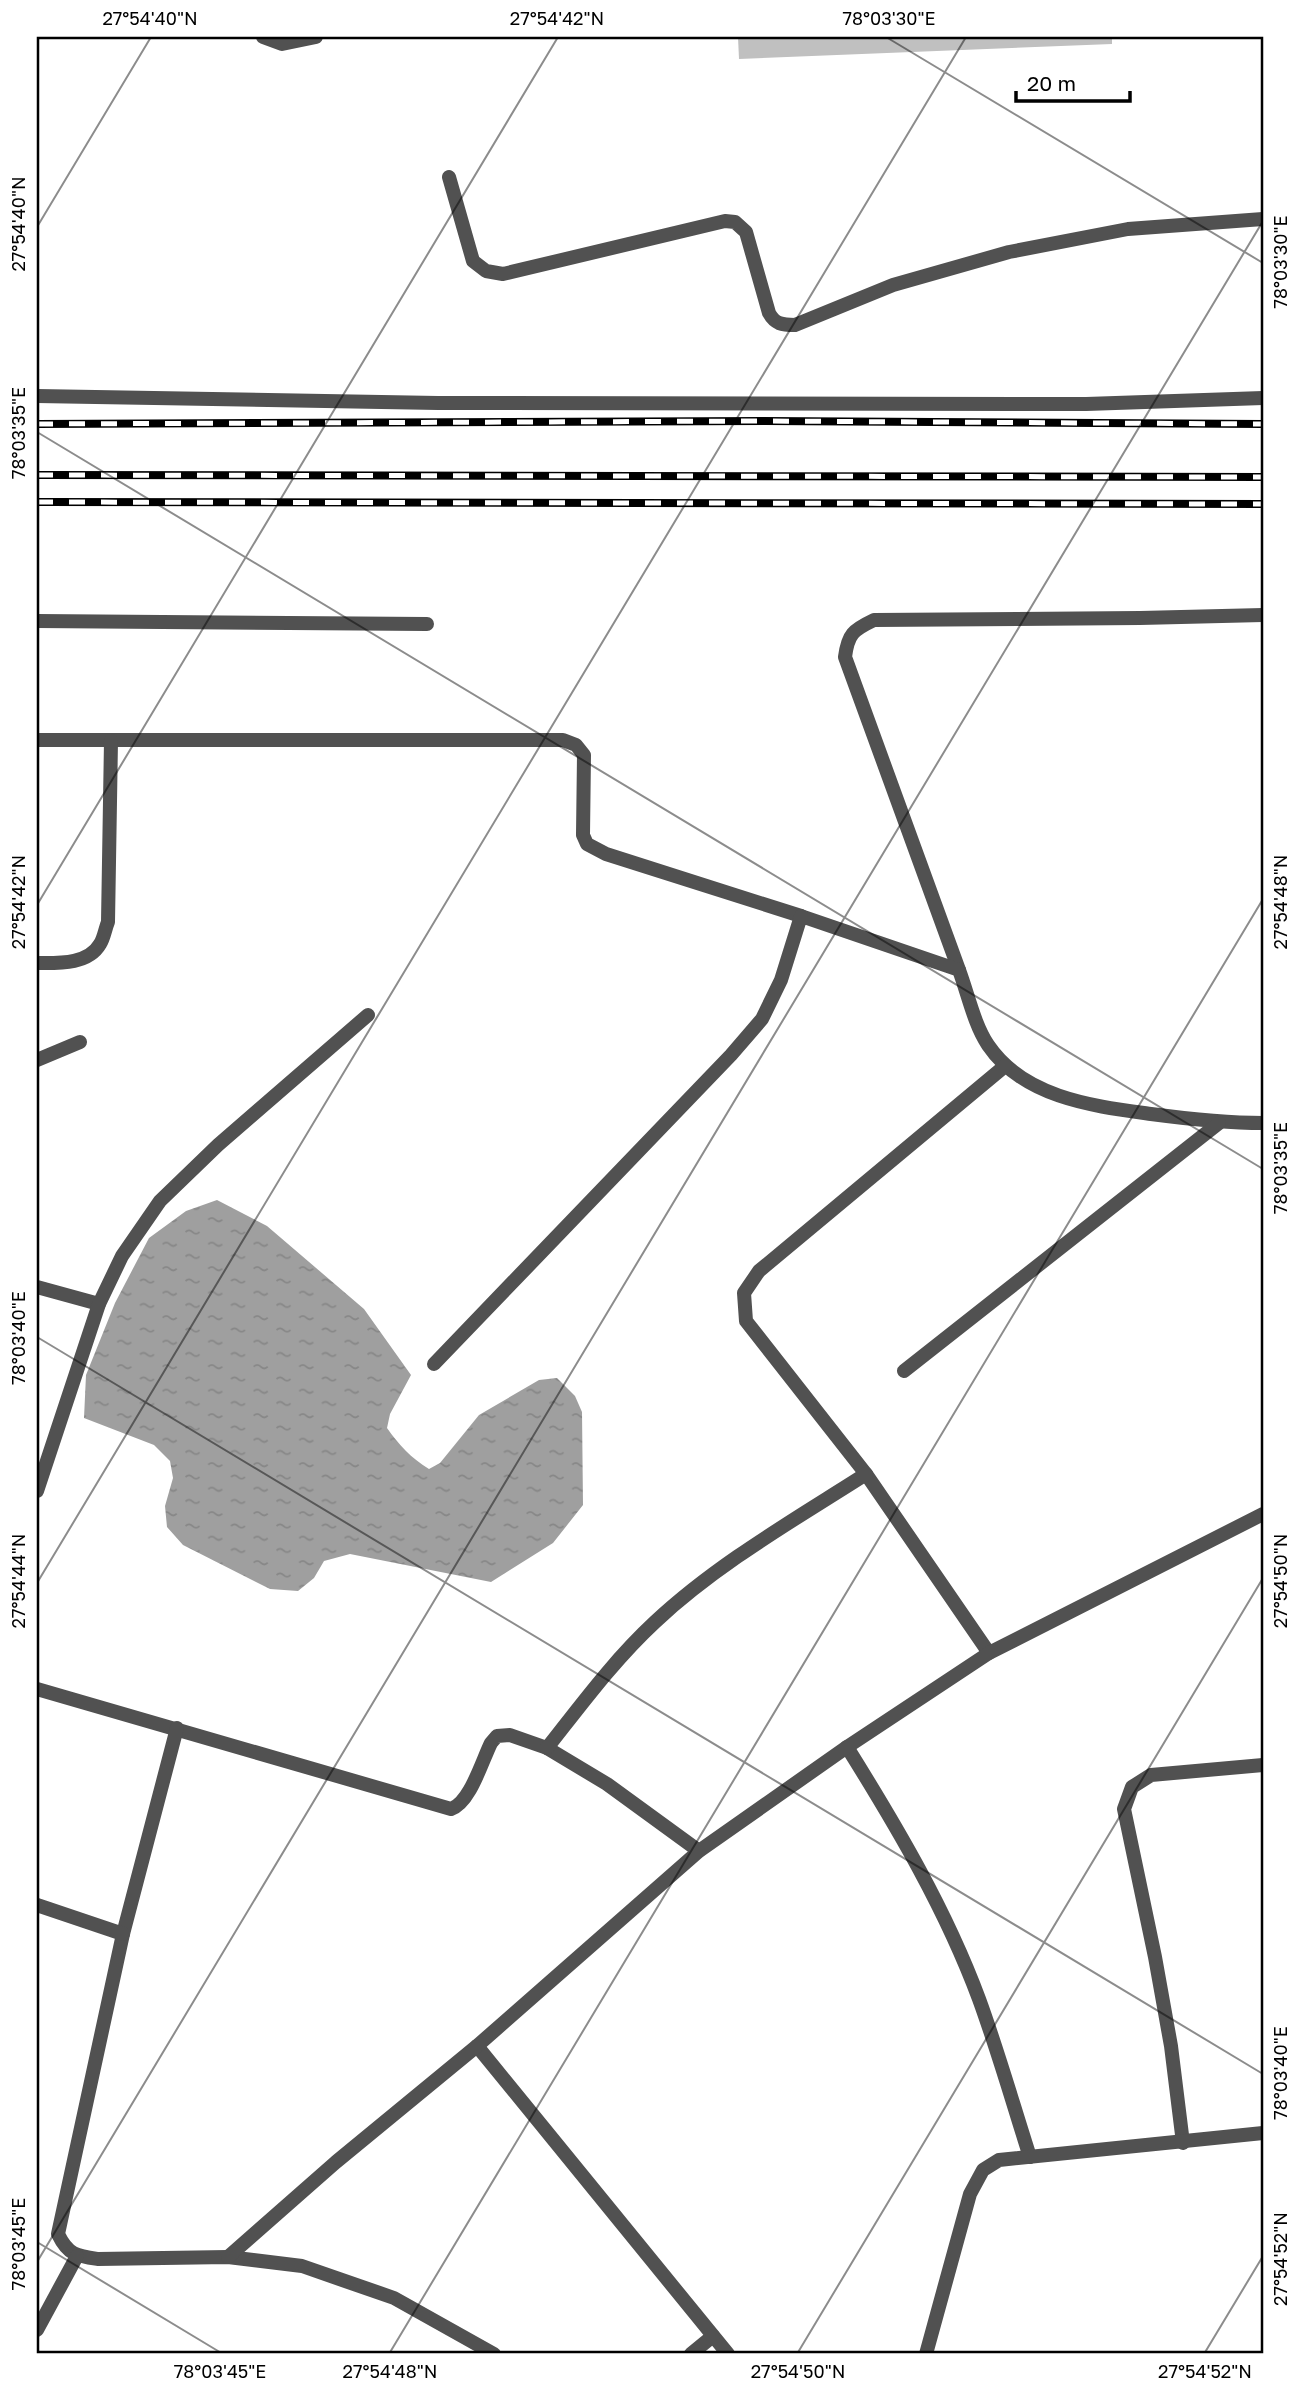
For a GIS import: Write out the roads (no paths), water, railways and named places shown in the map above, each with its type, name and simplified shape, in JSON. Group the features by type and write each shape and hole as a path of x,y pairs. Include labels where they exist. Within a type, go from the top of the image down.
{"street":[{"path":"263,37 282,44 316,37"},
{"path":"449,177 473,261 486,271 503,274 725,220 735,222 746,232 772,320 782,326 795,325 893,285 1009,251 1128,229 1263,219"},
{"path":"37,396 438,403 1045,404 1263,398"},
{"path":"1263,615 874,620 857,628 848,640 845,657 987,1044 1005,1066 1036,1086 1084,1105 1219,1123 1263,1123"},
{"path":"37,621 427,624"},
{"path":"37,740 564,740 576,745 584,755 583,835 587,844 606,854 959,970"},
{"path":"37,963 61,963 85,958 100,946 107,922 111,741"},
{"path":"434,1364 731,1055 762,1019 782,980 801,916"},
{"path":"37,1491 99,1304 122,1256 160,1201 218,1145 368,1016"},
{"path":"37,1060 80,1042"},
{"path":"989,1653 866,1474 746,1321 744,1293 759,1271 1005,1066"},
{"path":"904,1371 1219,1123"},
{"path":"37,1287 99,1304"},
{"path":"547,1748 601,1679 655,1622 727,1564 866,1474"},
{"path":"228,2257 335,2162 477,2046 699,1851 847,1747 989,1653 1263,1514"},
{"path":"37,1689 451,1809 459,1807 466,1799 491,1743 497,1736 510,1735 547,1748 607,1784 699,1851"},
{"path":"177,1728 123,1934 58,2234 64,2246 77,2256 98,2259 228,2257 302,2266 394,2298 494,2354"},
{"path":"847,1747 894,1823 936,1901 978,1997 1030,2157"},
{"path":"1183,2143 1171,2046 1124,1809 1132,1787 1151,1775 1263,1765"},
{"path":"37,1905 123,1934"},
{"path":"477,2046 729,2354"},
{"path":"926,2354 970,2194 983,2170 999,2160 1263,2133"},
{"path":"37,2330 77,2256"},
{"path":"691,2354 713,2336"}],"water":[{"path":"217,1200 267,1226 364,1309 411,1375 390,1414 387,1428 406,1451 429,1469 440,1463 479,1415 539,1380 557,1378 575,1396 582,1412 583,1505 553,1543 491,1582 350,1554 324,1561 314,1578 298,1591 270,1589 183,1545 167,1527 165,1506 173,1478 170,1461 154,1445 84,1418 86,1375 115,1303 149,1238 186,1211"}],"railway":[{"path":"37,424 765,421 1263,424"},
{"path":"37,475 1263,477"},
{"path":"37,502 1263,504"}]}
